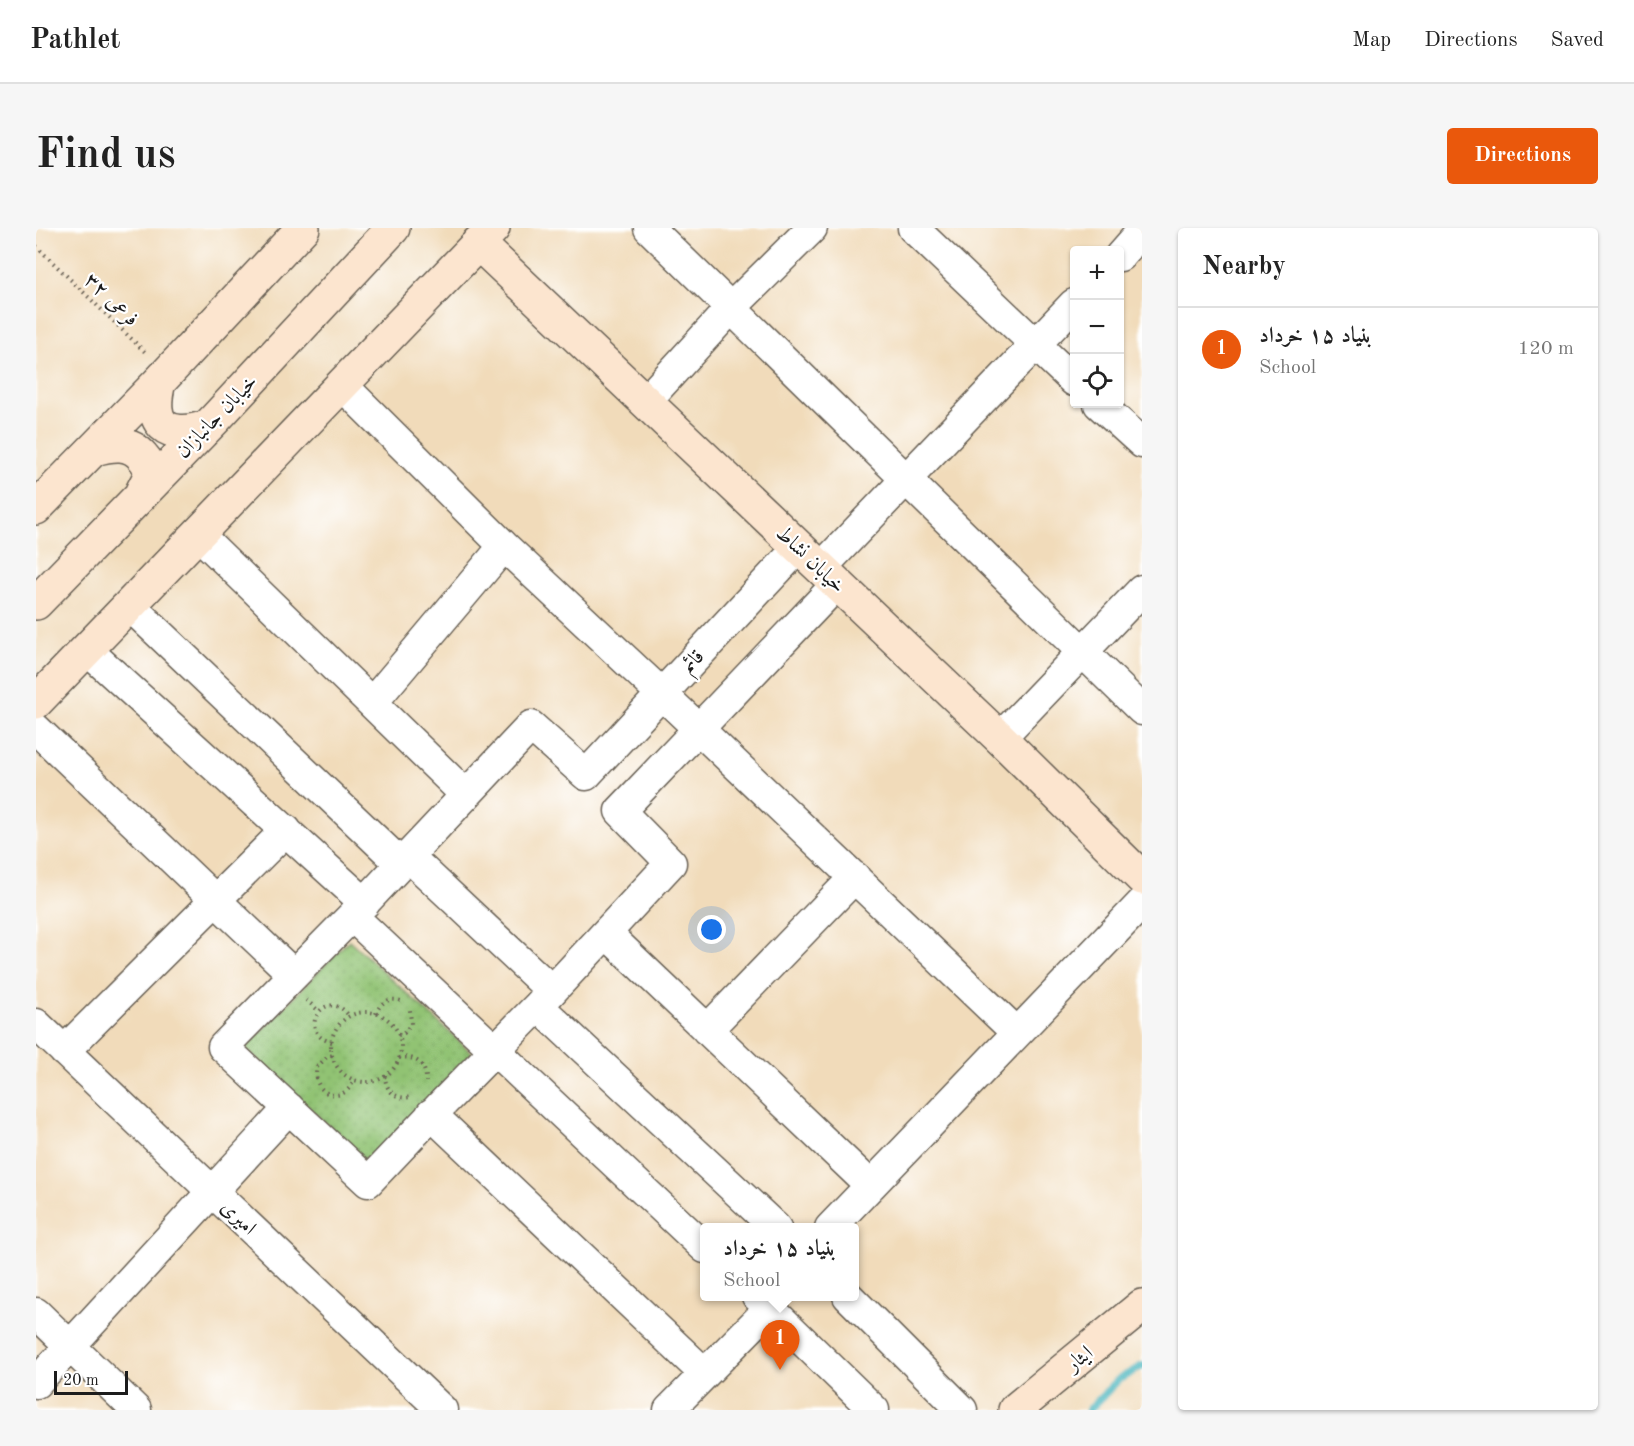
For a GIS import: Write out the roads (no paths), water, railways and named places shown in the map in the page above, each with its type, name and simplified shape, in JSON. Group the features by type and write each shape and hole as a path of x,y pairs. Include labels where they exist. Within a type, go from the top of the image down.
{"street":[{"path":"36,508 163,378 303,228"},
{"name":"خیابان جانبازان","path":"36,603 207,427 393,228"},
{"path":"649,228 1142,710"},
{"path":"645,402 731,308 812,228"},
{"path":"913,228 1070,377"},
{"path":"1124,250 1142,231"},
{"path":"36,702 485,236"},
{"name":"خیابان نشاط","path":"485,236 645,402 1000,738 1142,878"},
{"path":"198,534 466,795 358,910 223,1047 369,1182 425,1098 494,1050 545,999 671,863 620,811 699,729 819,567 1070,308"},
{"path":"163,378 155,398 155,410 159,421 167,428 177,431 192,431 207,427"},
{"path":"342,385 504,546 1017,1033"},
{"path":"1103,408 1142,443"},
{"path":"94,449 111,444 137,449 147,462 150,475 142,492"},
{"path":"372,703 504,546"},
{"name":"قائم","path":"466,795 531,726 586,775 662,694 819,567"},
{"path":"1000,738 1142,590"},
{"path":"129,605 404,859 773,1223"},
{"path":"87,650 286,830 358,910 494,1050 700,1243"},
{"path":"36,729 294,975"},
{"path":"64,1051 286,830"},
{"path":"707,1030 855,877"},
{"path":"834,1223 1142,903"},
{"path":"606,933 870,1185"},
{"name":"امیری","path":"36,1024 442,1410"},
{"path":"425,1098 704,1373"},
{"path":"36,1383 289,1108"},
{"path":"853,1301 963,1410"},
{"path":"669,1410 704,1373 763,1302 874,1410"},
{"name":"ایثار","path":"1015,1410 1142,1306"},
{"path":"36,1313 136,1410"}],"waterway":[{"path":"1089,1410 1118,1380 1142,1366"}],"place":[{"name":"بنیاد ۱۵ خرداد","path":"780,1370"}]}
